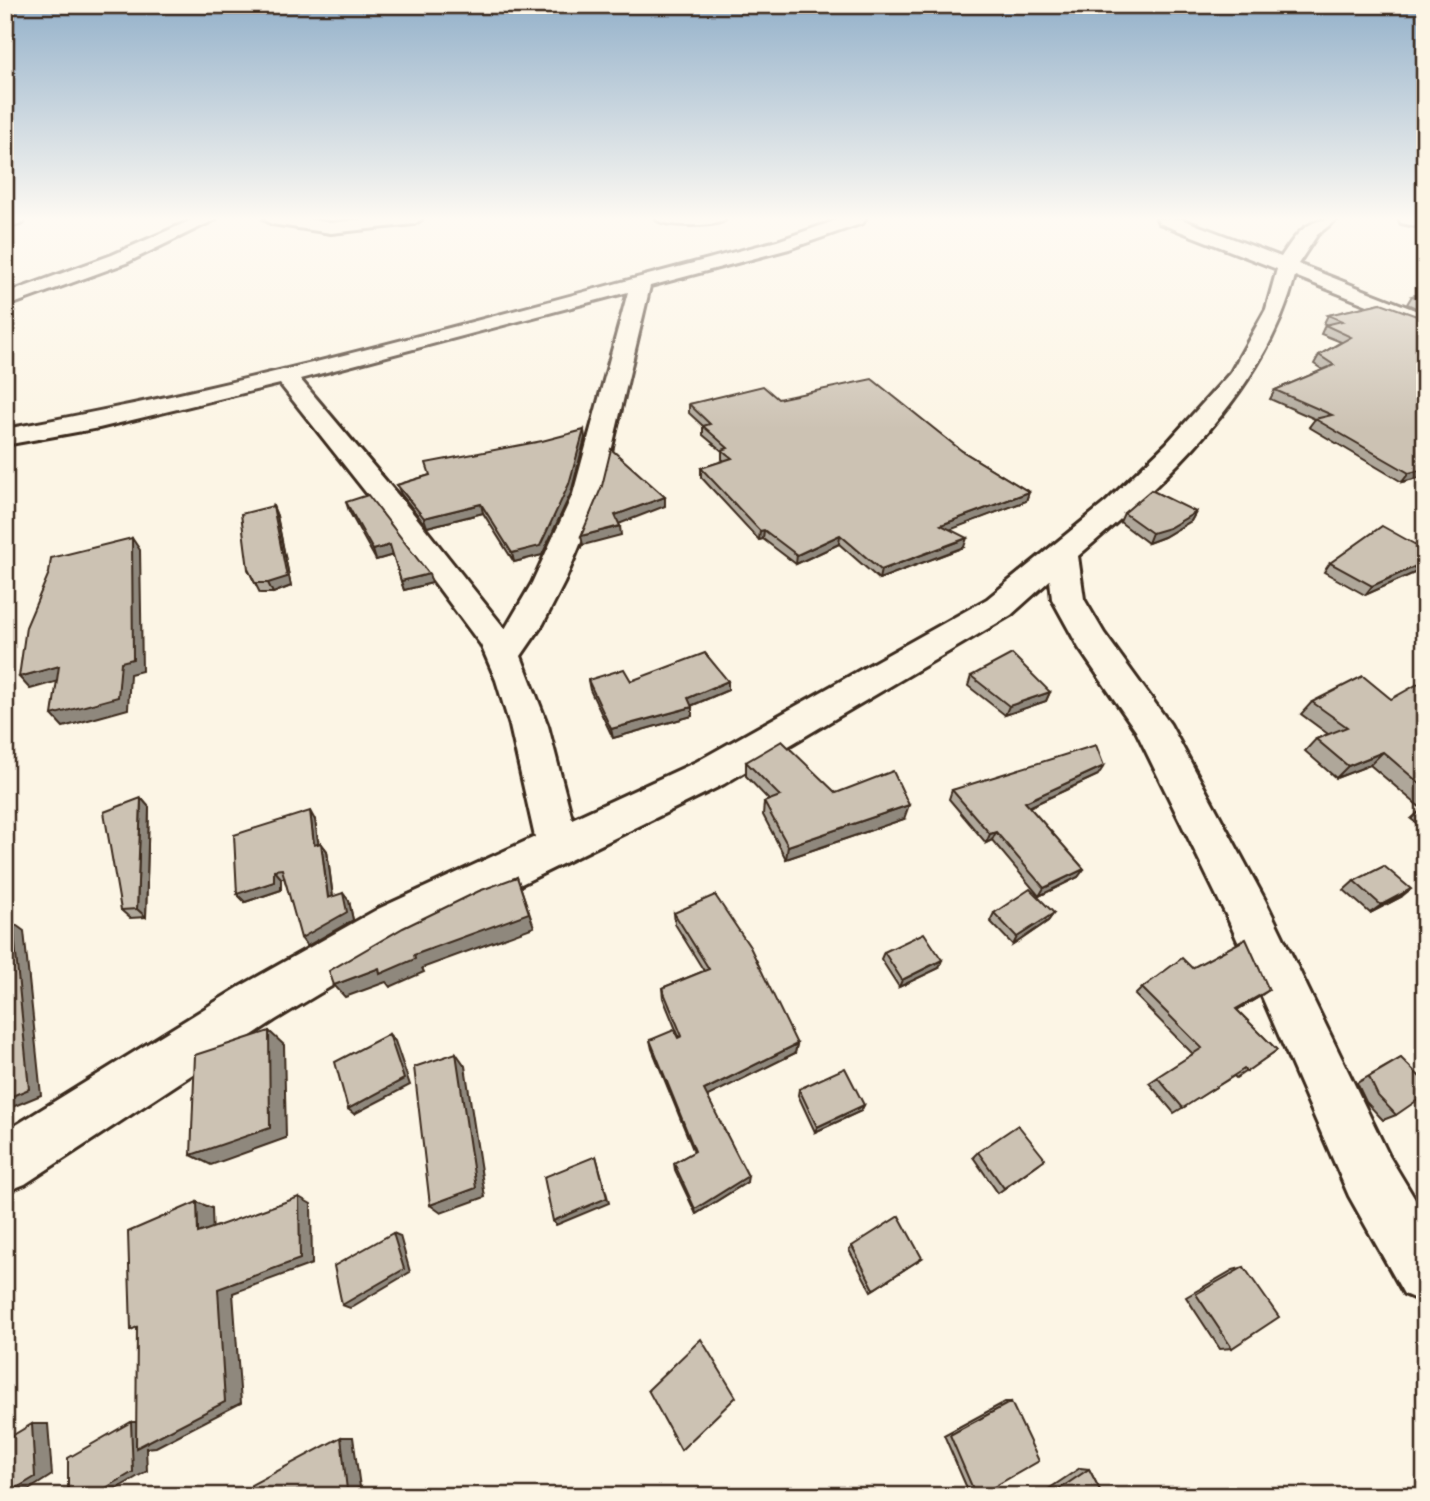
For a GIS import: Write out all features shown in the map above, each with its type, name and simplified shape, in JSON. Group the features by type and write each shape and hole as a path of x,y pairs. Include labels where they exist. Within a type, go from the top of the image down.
{"street":[{"path":"5,302 40,289"},
{"path":"5,437 99,420 285,376 611,289"},
{"path":"503,655 526,624 548,583 587,494 639,289"},
{"path":"5,1164 258,1003 394,924 710,773 999,607 1116,508 1175,450 1241,375 1276,309 1281,289"},
{"path":"1346,289 1425,322"},
{"path":"285,376 383,493 467,602 503,655 530,723 537,765 558,846"},
{"path":"1062,554 1068,599 1091,640 1151,724 1249,914 1369,1176 1425,1273"}],"building":[{"path":"1425,293 1425,301 1412,296"},
{"path":"1381,303 1425,319 1425,469 1409,473 1315,419 1332,415 1275,390 1334,365 1319,355 1351,337 1325,325 1342,321 1328,315"},
{"path":"872,379 962,451 1029,492 941,525 967,538 881,570 840,535 797,555 764,530 760,531 701,468 732,458 722,450 728,448 703,426 710,424 689,404 763,386 778,399"},
{"path":"584,430 569,484 540,546 512,553 481,504 424,518 397,485 430,475 426,463 542,441"},
{"path":"611,449 665,497 615,515 620,526 581,536 602,486"},
{"path":"1151,490 1196,512 1169,528 1152,533 1124,513"},
{"path":"368,495 429,574 401,581 390,545 373,550 346,502"},
{"path":"273,506 287,577 268,583 255,583 248,569 241,514"},
{"path":"1382,526 1425,550 1419,555 1425,562 1372,586 1330,563"},
{"path":"132,538 133,659 121,662 118,697 52,715 59,666 19,677 26,627 49,573 51,558"},
{"path":"705,653 728,681 688,698 692,707 611,729 588,680 624,669 631,681"},
{"path":"1012,654 1050,692 1009,706 971,676"},
{"path":"1363,676 1391,699 1425,680 1425,713 1421,718 1425,716 1425,788 1383,752 1348,766 1316,739 1347,727 1312,702"},
{"path":"782,741 836,793 893,771 909,805 788,846 764,802 780,796 746,762"},
{"path":"1096,745 1104,766 1025,802 1084,869 1044,888 996,832 990,834 952,790"},
{"path":"141,798 137,909 121,910 104,812"},
{"path":"310,811 314,845 321,843 328,898 343,893 347,912 301,938 282,869 274,870 274,882 237,894 234,835"},
{"path":"1384,866 1411,889 1381,905 1354,881"},
{"path":"517,877 529,913 414,955 415,959 380,974 379,968 334,985 329,971 403,928 479,891"},
{"path":"1030,889 1054,913 1017,937 994,913"},
{"path":"715,895 750,947 797,1044 704,1090 748,1176 695,1209 674,1163 695,1151 650,1040 674,1030 678,1038 682,1036 662,988 709,969 674,913"},
{"path":"5,923 13,923 29,1089 5,1099"},
{"path":"924,933 942,960 902,980 884,952"},
{"path":"1246,939 1269,990 1236,1009 1277,1050 1246,1072 1244,1069 1183,1108 1157,1077 1202,1048 1142,988 1182,958 1192,968"},
{"path":"269,1031 270,1128 191,1155 195,1055"},
{"path":"389,1034 404,1079 348,1109 335,1062"},
{"path":"456,1053 476,1188 430,1205 414,1067"},
{"path":"1401,1058 1425,1082 1425,1095 1396,1115 1378,1096 1369,1077"},
{"path":"845,1068 864,1105 817,1127 799,1089"},
{"path":"1018,1125 1045,1159 1004,1188 978,1152"},
{"path":"596,1156 607,1198 553,1221 544,1177"},
{"path":"299,1197 300,1259 218,1289 225,1402 136,1448 137,1327 131,1330 128,1232 197,1202 198,1233"},
{"path":"899,1216 922,1258 874,1289 852,1246"},
{"path":"393,1233 404,1269 342,1305 334,1266"},
{"path":"1244,1267 1279,1317 1232,1348 1196,1294"},
{"path":"701,1339 736,1397 681,1450 648,1390"},
{"path":"1011,1402 1039,1461 976,1496 950,1435"},
{"path":"131,1422 133,1472 92,1496 68,1496 68,1458"},
{"path":"32,1424 35,1477 5,1495 5,1440"},
{"path":"341,1437 347,1490 336,1496 251,1496 251,1485"},
{"path":"1089,1469 1103,1496 1049,1496"}]}
